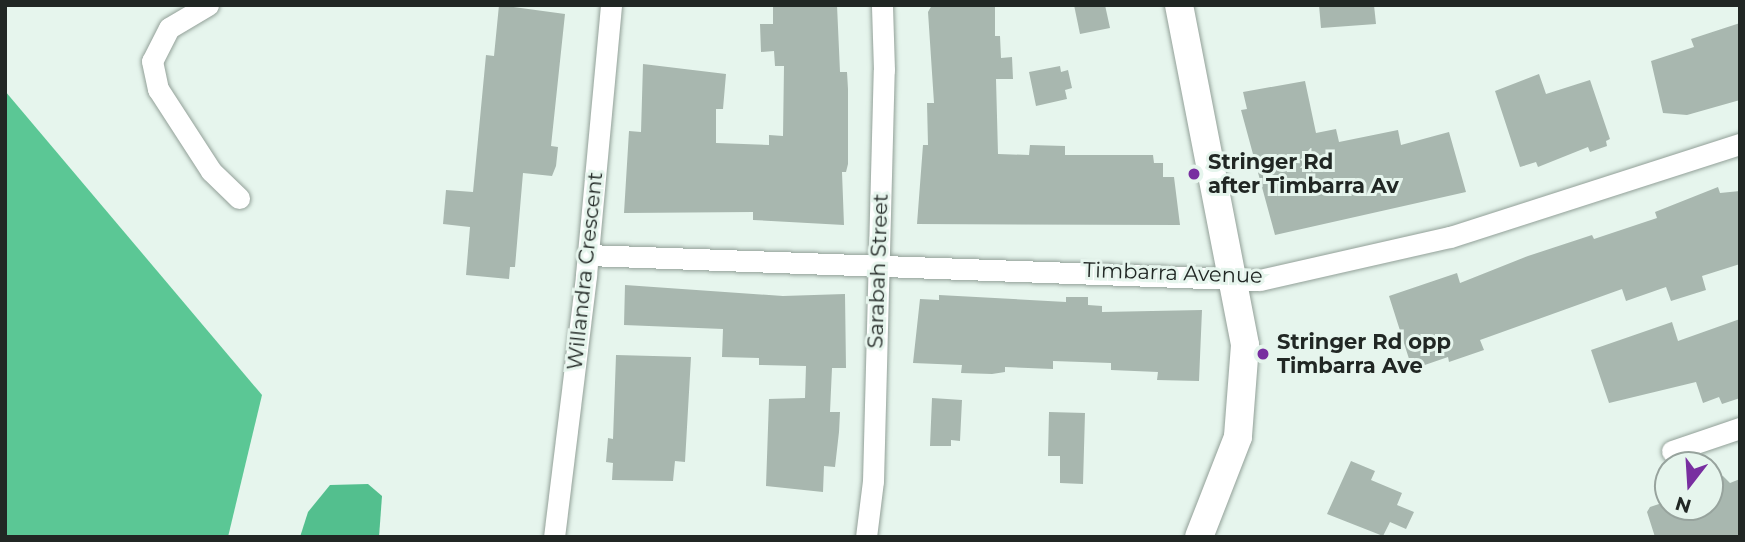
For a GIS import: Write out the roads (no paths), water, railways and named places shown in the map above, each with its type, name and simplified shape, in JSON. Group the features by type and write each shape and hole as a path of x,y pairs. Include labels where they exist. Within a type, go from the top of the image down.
{"street":[{"path":"208,5 169,28 158,44 153,69 158,89 211,171 239,198"},
{"name":"Willandra Crescent","path":"554,537 588,255 611,5"},
{"name":"Sarabah Street","path":"866,537 873,481 882,5"},
{"path":"1179,5 1235,277 1245,345 1244,403 1232,462 1199,537"},
{"name":"Timbarra Avenue","path":"588,255 878,263 1260,279 1450,237 1740,144"},
{"path":"1672,451 1740,428"}],"place":[{"name":"Stringer Rd after Timbarra Av","path":"1194,174"},
{"name":"Stringer Rd opp Timbarra Ave","path":"1263,354"}]}
